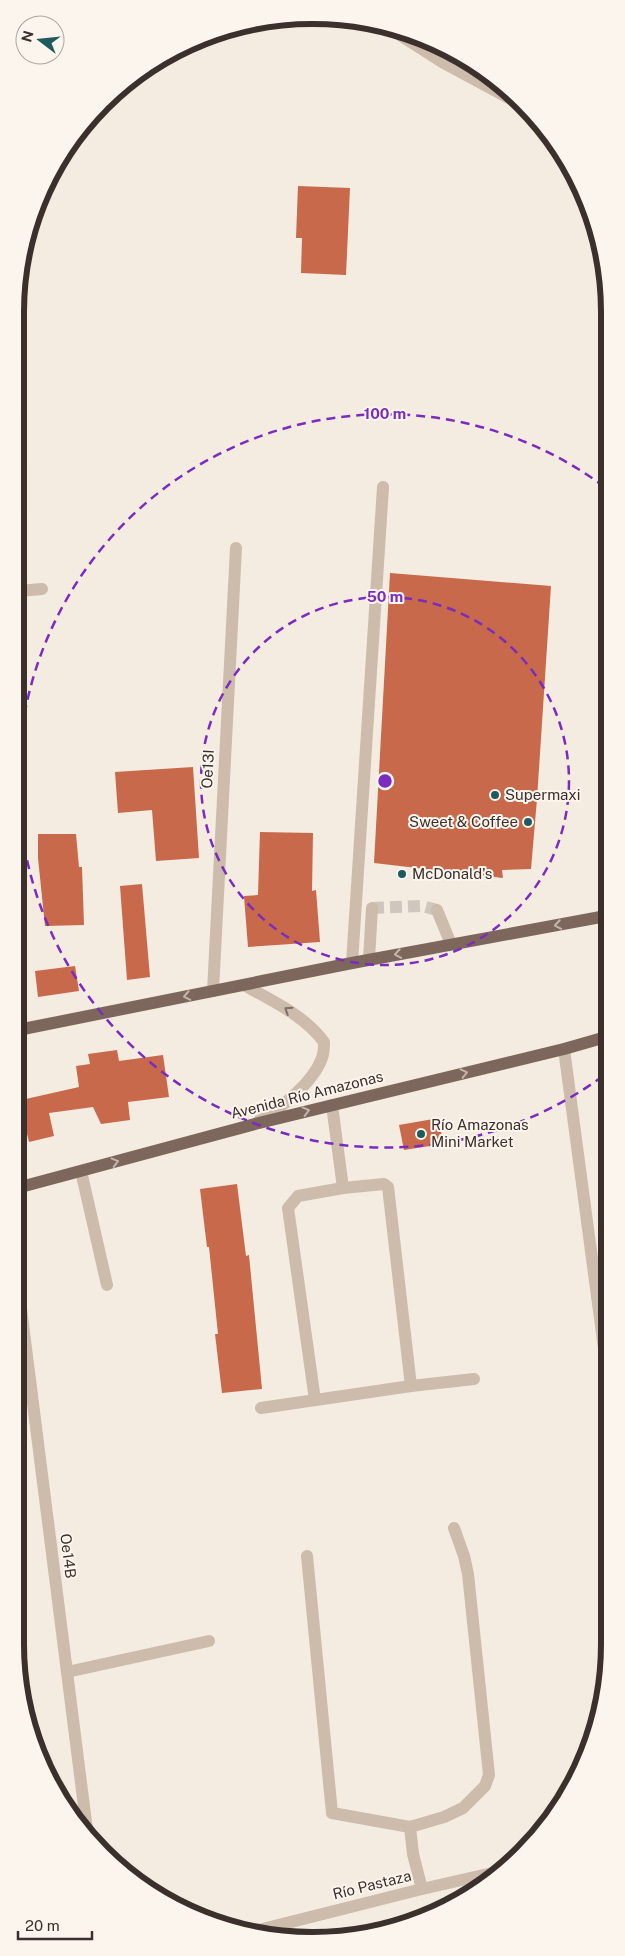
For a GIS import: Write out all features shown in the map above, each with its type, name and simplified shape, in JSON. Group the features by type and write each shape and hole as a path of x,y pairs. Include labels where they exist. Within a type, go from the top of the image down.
{"main road":[{"path":"24,1025 601,917"},
{"name":"Avenida Río Amazonas","path":"24,1186 255,1124 564,1050 601,1039"}],"street":[{"path":"413,42 442,62 503,95"},
{"path":"352,963 383,487"},
{"name":"Oe13I","path":"213,991 236,548"},
{"path":"24,591 42,589"},
{"path":"369,960 372,908"},
{"path":"436,910 451,944"},
{"path":"244,984 308,1023 324,1042 323,1057 300,1090 280,1109 255,1124"},
{"path":"564,1050 601,1326"},
{"path":"332,1105 343,1188"},
{"path":"81,1171 107,1285"},
{"path":"315,1400 288,1208 298,1196 343,1188 384,1184 388,1188 411,1386"},
{"name":"Oe14B","path":"24,1339 86,1823"},
{"path":"261,1408 411,1386 474,1379"},
{"path":"307,1556 332,1813 410,1827 463,1808 485,1786 489,1775 468,1574 454,1528"},
{"path":"67,1672 209,1641"},
{"path":"410,1827 413,1854 422,1889"},
{"name":"Río Pastaza","path":"265,1928 486,1874"}],"building":[{"path":"298,186 350,188 346,275 301,273 302,238 296,238"},
{"path":"390,573 551,586 531,869 502,870 503,878 374,863"},
{"path":"193,767 199,858 156,861 152,810 118,813 115,772"},
{"path":"260,832 313,833 312,891 316,890 320,942 248,947 244,896 258,895"},
{"path":"38,834 76,834 79,867 82,867 84,925 45,926 38,858"},
{"path":"142,884 150,977 127,980 120,886"},
{"path":"75,966 79,991 38,997 35,971"},
{"path":"117,1050 119,1061 163,1055 169,1097 128,1102 130,1120 101,1124 93,1107 49,1113 54,1136 29,1142 24,1121 24,1099 79,1087 76,1066 90,1064 88,1054"},
{"name":"Río Amazonas Mini Market","path":"439,1118 443,1144 404,1150 399,1125"},
{"path":"237,1184 246,1256 249,1255 262,1389 222,1393 215,1334 218,1334 209,1247 207,1247 200,1189"}],"tunnel":[{"path":"372,908 422,906 437,910"}],"place":[{"name":"Supermaxi","path":"495,795"},
{"name":"Sweet & Coffee","path":"528,822"},
{"name":"McDonald's","path":"402,874"},
{"name":"Río Amazonas Mini Market","path":"421,1134"}]}
